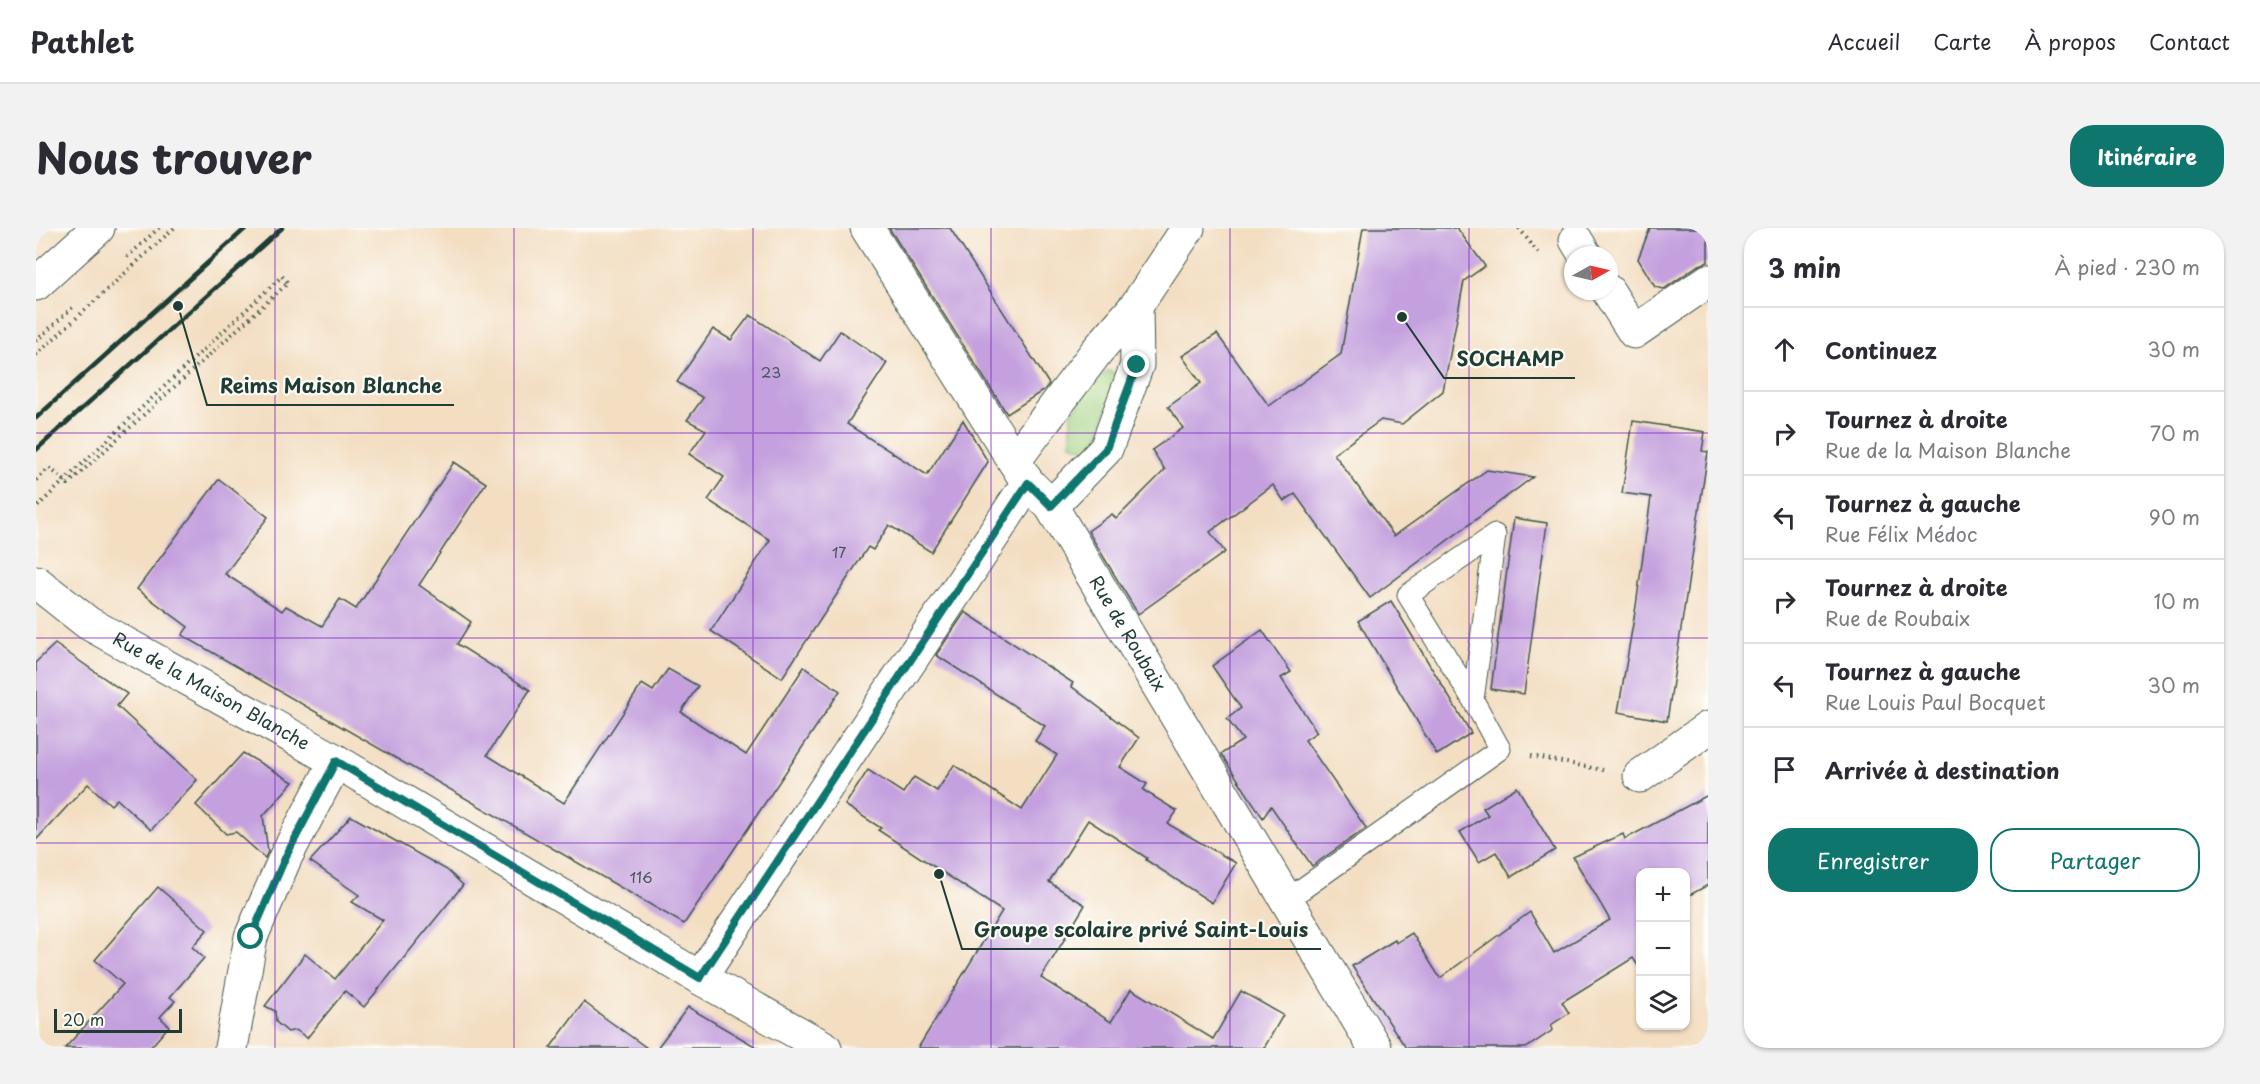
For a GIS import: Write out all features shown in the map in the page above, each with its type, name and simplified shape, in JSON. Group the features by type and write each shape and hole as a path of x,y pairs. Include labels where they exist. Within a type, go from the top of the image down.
{"street":[{"path":"36,284 98,228"},
{"name":"Rue de Roubaix","path":"867,228 1021,472 1051,506 1375,1048"},
{"path":"700,978 1097,351 1136,306 1188,228"},
{"path":"1614,300 1634,332 1708,281"},
{"path":"1051,506 1106,449 1137,365 1136,306"},
{"name":"Rue de la Maison Blanche","path":"36,582 88,623 336,761 700,978 825,1048"},
{"path":"1640,776 1708,728"},
{"path":"231,1048 251,937 286,856 336,761"}],"lane":[{"path":"1288,899 1500,749 1473,700 1408,595 1495,536 1473,700"}],"path":[{"path":"36,355 174,228"},
{"path":"36,480 49,468 57,473 62,478 68,484 288,283 282,276 76,468 68,477 60,484 36,508"},
{"path":"1500,749 1640,776"}],"green space":[{"path":"1108,371 1115,373 1116,381 1097,441 1086,449 1071,444 1071,415 1093,382"}],"building":[{"path":"889,228 950,228 1049,384 1044,390 1007,414"},
{"path":"1363,228 1457,228 1485,266 1464,281 1443,391 1402,424 1381,420 1334,454 1394,536 1487,470 1533,477 1370,598 1295,494 1284,501 1273,485 1210,532 1225,552 1138,614 1088,531 1112,514 1116,519 1165,470 1152,450 1183,428 1168,407 1201,383 1182,356 1217,334 1269,406 1341,354"},
{"path":"1650,228 1708,228 1708,262 1697,266 1664,289 1655,287 1638,259"},
{"path":"750,315 820,361 840,331 887,363 847,424 927,475 963,420 988,462 931,552 889,525 873,550 868,547 782,678 711,631 770,540 708,500 724,477 689,454 706,430 687,420 703,398 677,382 713,329 731,340"},
{"path":"1633,421 1705,432 1702,451 1708,452 1667,721 1618,712 1651,497 1622,493"},
{"path":"454,462 486,483 419,585 471,622 457,644 530,690 487,755 564,803 642,684 653,691 668,669 698,686 681,712 746,755 804,667 840,691 684,924 182,635 188,627 137,589 219,479 268,517 225,574 282,611 286,606 322,626 340,599 356,609"},
{"path":"1514,518 1547,523 1524,694 1491,689"},
{"path":"1391,601 1471,733 1437,755 1358,621"},
{"path":"965,612 1073,683 1071,686 1139,738 1120,767 1147,784 1143,790 1177,811 1168,824 1236,863 1212,903 1088,820 1049,882 1085,905 1041,978 1111,1022 1131,989 1213,1039 1241,991 1283,1015 1264,1048 918,1048 1002,911 878,830 881,828 845,805 868,770 903,793 914,777 937,791 954,765 1022,810 1057,755 1035,741 1045,726 936,655"},
{"path":"1262,630 1291,672 1281,678 1317,732 1305,740 1366,828 1312,866 1271,806 1263,818 1221,754 1243,740 1227,719 1241,708 1212,666"},
{"path":"55,644 127,694 117,706 197,780 151,830 117,799 111,805 88,784 36,840 36,662"},
{"path":"243,753 293,782 263,816 268,851 265,858 236,832 226,834 196,805"},
{"path":"1517,787 1555,850 1511,877 1496,852 1479,862 1460,832 1488,815 1483,808"},
{"path":"1708,795 1708,885 1690,895 1690,868 1636,868 1636,962 1633,958 1562,1002 1569,1013 1551,1025 1553,1030 1526,1048 1406,1048 1352,966 1395,940 1396,943 1412,933 1440,978 1530,912 1554,953 1610,920 1573,857 1623,834 1625,839"},
{"path":"351,816 447,870 463,885 364,1007 345,991 307,1038 296,1030 288,1032 276,1022 275,1011 265,1006 305,954 335,979 383,920 352,902 359,895 310,861"},
{"path":"158,887 207,930 192,947 204,958 170,997 175,1001 160,1017 169,1026 150,1048 65,1048 123,984 95,960"},
{"path":"584,1002 605,1018 647,1048 550,1048"},
{"path":"688,1007 758,1048 657,1048"}],"railway":[{"path":"36,418 246,228"},
{"path":"36,450 282,228"}],"place":[{"name":"Reims Maison Blanche","path":"178,306"},
{"name":"SOCHAMP","path":"1402,317"},
{"name":"Groupe scolaire privé Saint-Louis","path":"939,874"}],"route":[{"path":"251,937 286,856 336,761 700,978 1028,483 1051,506 1106,449 1137,365"}]}
